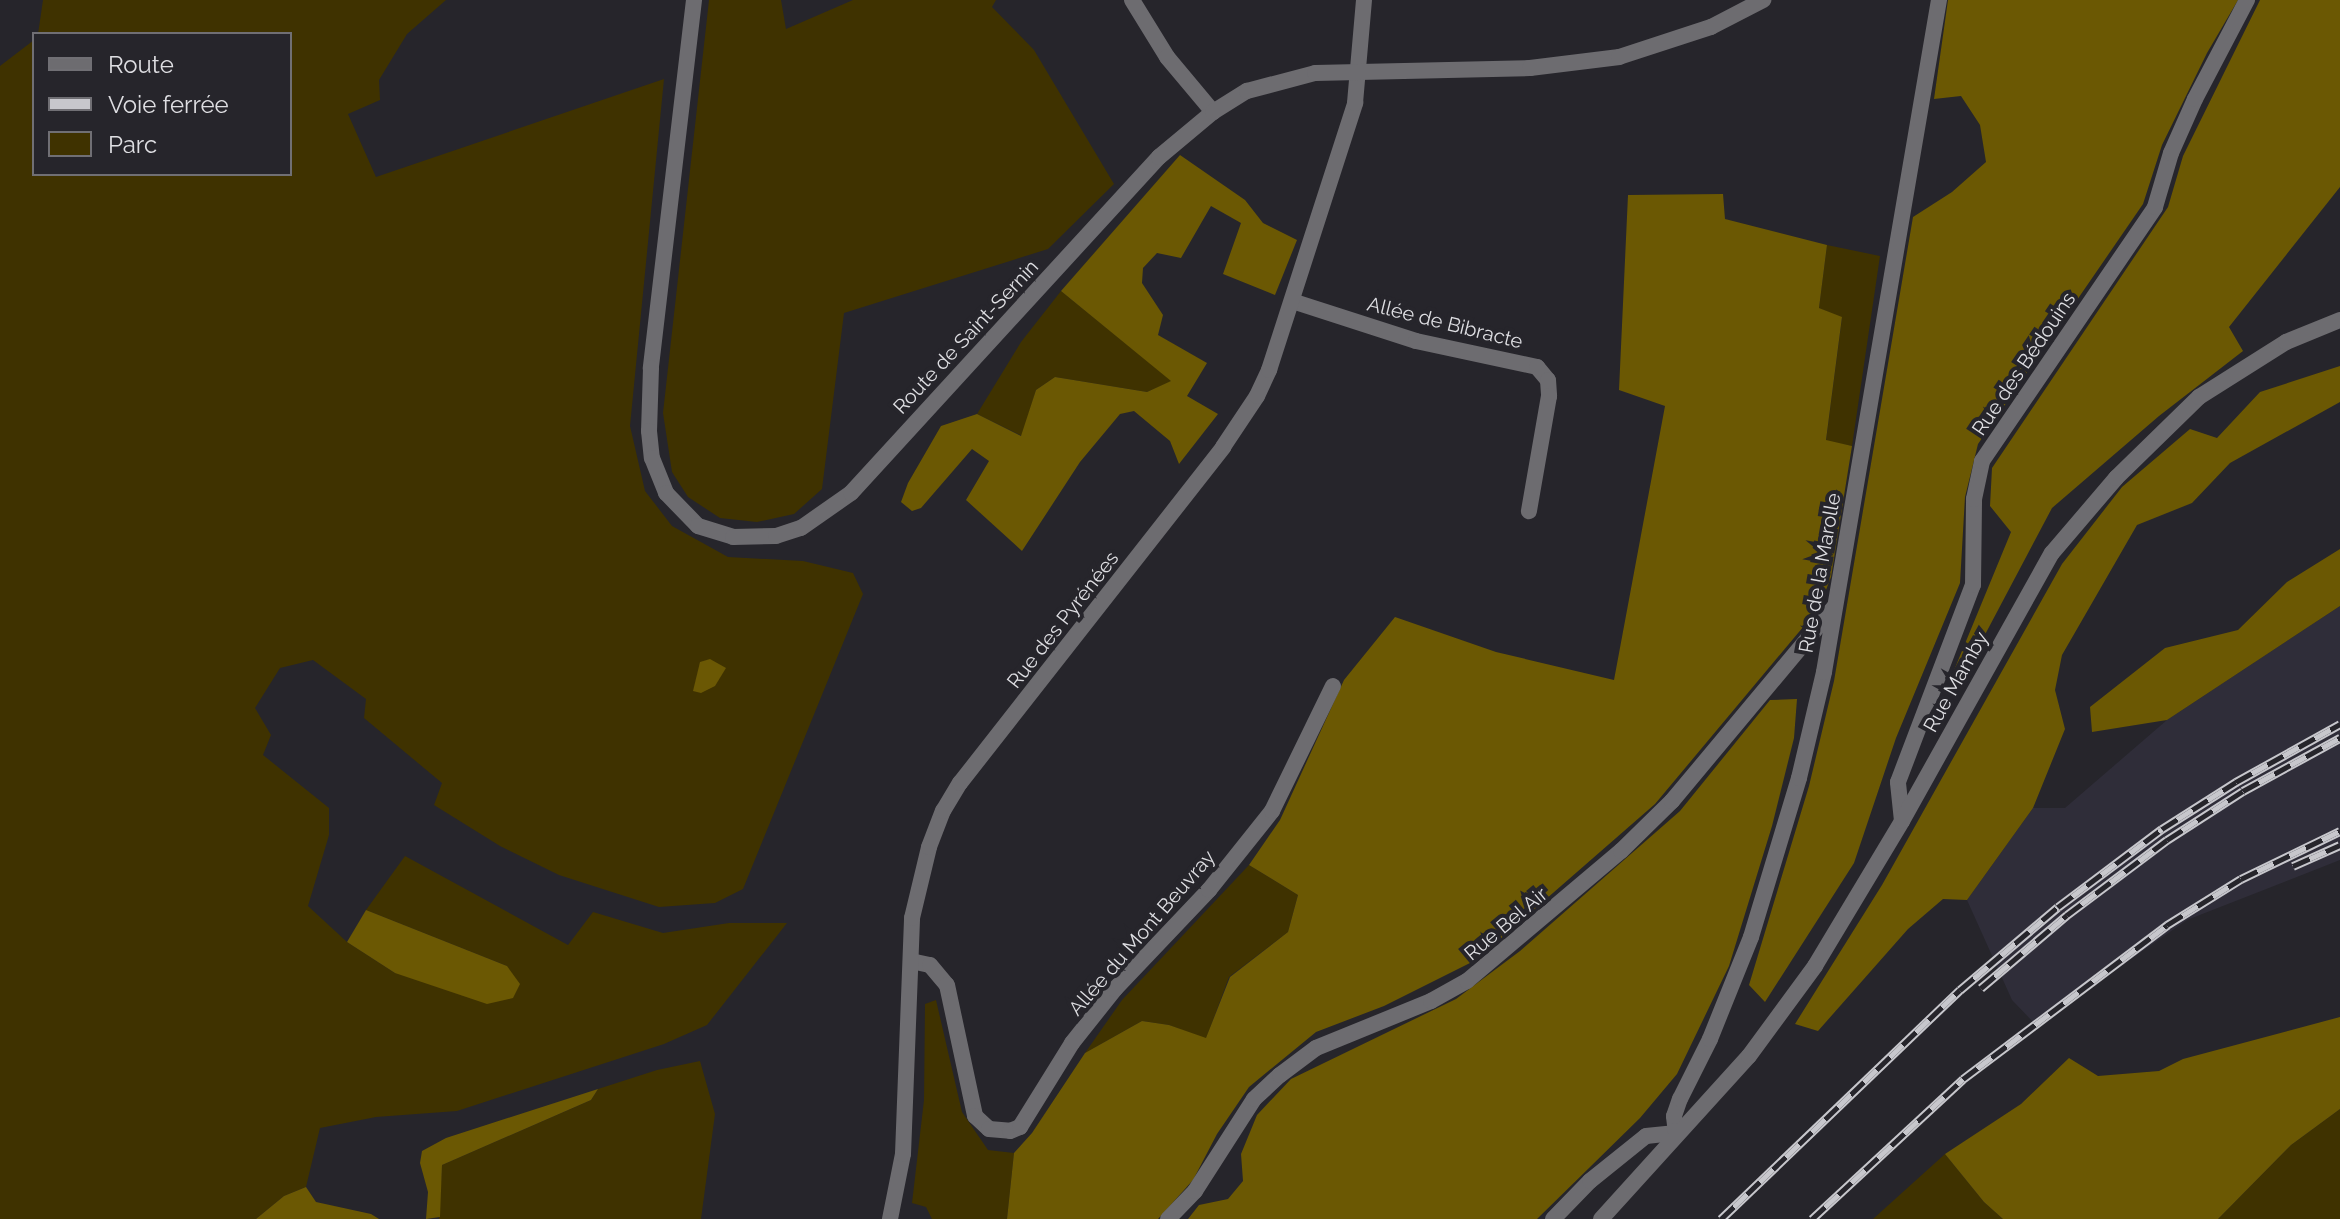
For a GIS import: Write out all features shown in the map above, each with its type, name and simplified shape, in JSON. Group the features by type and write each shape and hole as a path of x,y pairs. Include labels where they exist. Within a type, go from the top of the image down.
{"street":[{"name":"Route de Saint-Sernin","path":"694,0 651,368 649,431 652,458 666,493 698,526 733,537 776,536 801,528 851,493 1159,157 1213,112 1247,91 1279,80 1315,73 1577,64 1671,42 1711,27 1763,0"},
{"path":"1132,0 1167,57 1213,112"},
{"name":"Rue des Pyrénées","path":"890,1219 903,1154 912,918 919,878 943,811 960,783 1241,423 1269,370 1355,103 1364,0"},
{"name":"Rue de la Marolle","path":"1676,1133 1674,1116 1710,1039 1751,937 1795,793 1835,606 1939,0"},
{"name":"Rue des Bédouins","path":"1902,821 1898,782 1973,585 1974,499 1982,461 2155,207 2171,153 2247,0"},
{"name":"Allée de Bibracte","path":"1292,301 1416,341 1537,367 1548,380 1549,396 1529,511"},
{"name":"Rue Mamby","path":"1601,1219 1739,1067 1815,966 1902,821 2052,553 2116,478 2199,397 2286,342 2340,320"},
{"name":"Rue Bel Air","path":"1168,1219 1220,1155 1254,1099 1280,1075 1316,1048 1431,1001 1467,981 1621,851 1672,801 1835,606"},
{"name":"Allée du Mont Beuvray","path":"911,961 930,965 947,985 975,1116 989,1129 1000,1132 1020,1127 1072,1043 1115,989 1209,890 1272,811 1333,686"},
{"path":"1553,1219 1590,1181 1646,1136 1676,1133"}],"shaded area":[{"path":"1948,0 2238,0 2207,53 2162,145 2143,204 1978,444 1965,497 1960,583 1896,738 1854,863 1765,1002 1749,985 1809,786 1834,681 1913,217 1952,192 1986,162 1980,125 1961,96 1934,99"},
{"path":"2260,0 2340,0 2340,187 2229,327 2243,351 2159,416 2052,508 1961,680 1950,680 2011,532 1990,506 1992,468 2168,207 2183,156"},
{"path":"1180,155 1245,200 1263,223 1297,240 1275,295 1223,274 1241,223 1211,206 1181,258 1157,253 1143,268 1142,283 1163,315 1158,335 1207,363 1187,396 1218,414 1179,464 1170,441 1134,411 1120,414 1080,462 1022,551 966,500 989,461 972,449 921,508 912,511 901,502 908,483 941,426 977,414 1021,436 1036,390 1055,377 1147,392 1171,381 1061,291"},
{"path":"1723,194 1725,219 1827,245 1819,308 1842,317 1826,440 1852,446 1831,577 1819,608 1655,804 1476,960 1384,1006 1316,1032 1249,1087 1217,1134 1193,1180 1158,1219 1007,1219 1014,1153 1032,1133 1085,1053 1142,1021 1169,1025 1206,1038 1230,977 1288,932 1298,895 1249,865 1280,820 1344,680 1395,617 1496,652 1614,680 1665,406 1619,390 1628,195"},
{"path":"2340,366 2340,402 2230,463 2192,503 2137,525 2062,655 2055,690 2065,729 2033,808 1967,900 1943,899 1908,929 1818,1031 1795,1024 1882,885 2062,564 2122,487 2190,429 2217,438 2260,392"},
{"path":"2340,549 2340,606 2167,720 2092,732 2090,707 2165,648 2238,630 2287,582"},
{"path":"2340,606 2340,860 2187,920 2036,1025 2012,1000 1967,900 2033,808 2065,808 2167,720"},
{"path":"710,659 726,668 715,686 701,693 693,691 700,662"},
{"path":"1797,699 1794,738 1772,826 1729,966 1677,1074 1640,1118 1537,1219 1188,1219 1199,1205 1228,1199 1243,1181 1241,1154 1257,1115 1291,1079 1456,999 1520,951 1680,811 1770,700"},
{"path":"366,910 507,966 520,984 513,998 487,1004 395,973 347,942"},
{"path":"2340,1017 2340,1109 2291,1145 2218,1219 2003,1219 1984,1202 1945,1154 2021,1104 2069,1058 2098,1076 2159,1071 2183,1059"},
{"path":"598,1089 591,1100 442,1165 440,1217 426,1219 428,1192 420,1163 422,1151 446,1138"},
{"path":"306,1187 316,1202 371,1214 379,1219 256,1219 284,1196"}],"green space":[{"path":"43,0 446,0 407,34 379,80 380,100 348,114 376,177 664,79 630,426 645,491 672,526 728,557 803,561 853,573 863,594 743,889 715,903 659,907 559,875 500,846 434,805 442,783 364,718 366,699 313,660 280,668 255,708 271,735 263,755 329,808 329,835 308,906 347,942 395,973 507,966 366,910 405,856 568,945 593,912 663,933 729,923 787,923 707,1025 664,1044 457,1111 376,1117 320,1128 306,1187 284,1196 256,1219 0,1219 0,66 32,42 32,176 292,176 292,32 38,32"},
{"path":"709,0 781,0 786,29 853,0 996,0 992,7 1034,50 1114,184 1048,249 844,313 822,489 794,514 757,522 720,518 688,497 672,472 663,413"},
{"path":"1827,245 1880,256 1852,446 1826,441 1842,318 1819,308"},
{"path":"1061,291 1172,381 1147,392 1055,377 1036,390 1022,436 977,414 1021,342"},
{"path":"1249,865 1298,895 1288,932 1229,977 1206,1039 1169,1025 1142,1021 1085,1053 1122,1000"},
{"path":"936,1000 962,1112 988,1150 1014,1153 1007,1219 932,1219 926,1207 912,1203 924,1100 925,1004"},
{"path":"700,1061 715,1114 701,1219 439,1219 442,1165 591,1100 598,1089 657,1070"},
{"path":"2340,1109 2340,1219 2218,1219 2291,1145"},
{"path":"1945,1154 1984,1202 2003,1219 1873,1219"}],"railway":[{"path":"1721,1219 1960,990 2058,907 2162,829 2236,782 2340,724"},
{"path":"1981,988 2067,915 2167,840 2243,791 2340,738"},
{"path":"1812,1219 1963,1079 2167,925 2241,879 2340,831"},
{"path":"2293,866 2340,845"}]}
